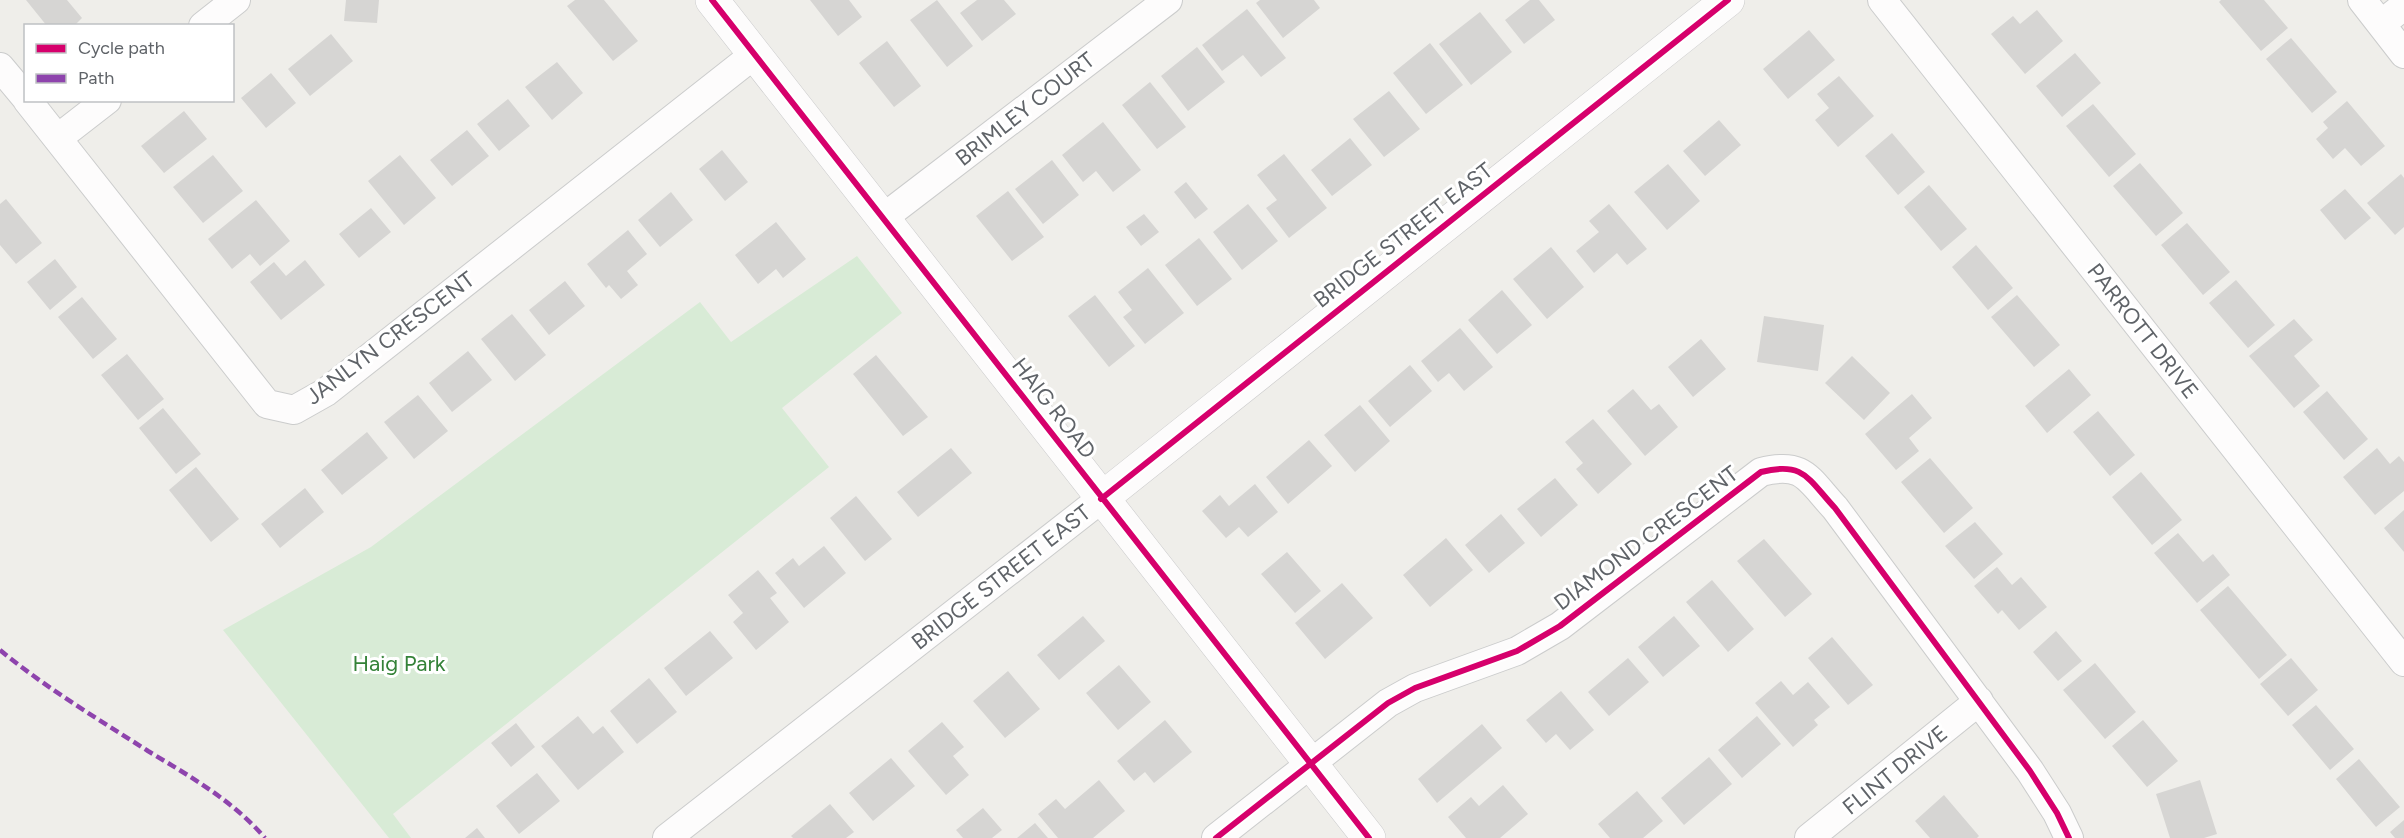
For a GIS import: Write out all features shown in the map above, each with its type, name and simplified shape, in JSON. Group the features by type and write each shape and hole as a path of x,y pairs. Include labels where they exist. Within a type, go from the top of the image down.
{"street":[{"path":"206,24 236,0"},
{"name":"HAIG ROAD","path":"712,0 1369,838"},
{"name":"BRIMLEY COURT","path":"883,218 1168,0"},
{"name":"BRIDGE STREET EAST","path":"667,838 1101,499 1728,0"},
{"name":"PARROTT DRIVE","path":"1882,0 2404,662"},
{"path":"2362,0 2404,54"},
{"path":"2381,24 2404,6"},
{"name":"JANLYN CRESCENT","path":"28,102 267,404 294,410 326,392 755,54"},
{"name":"JANLYN CRESCENT","path":"0,67 24,97"},
{"path":"58,138 103,102"},
{"name":"DIAMOND CRESCENT","path":"1216,838 1388,703 1415,688 1517,651 1560,626 1761,472 1782,467 1800,471 1835,508 2031,771 2057,813 2069,838"},
{"name":"FLINT DRIVE","path":"1809,838 1979,701"}],"green space":[{"name":"Haig Park","path":"857,256 902,313 782,408 829,467 393,814 411,838 389,838 223,630 371,547 700,302 731,342"}],"building":[{"path":"26,0 67,0 82,18 76,24 45,24"},
{"path":"346,0 379,0 377,23 344,21"},
{"path":"575,0 604,0 638,41 613,61 567,6"},
{"path":"810,0 849,0 862,17 838,36"},
{"path":"937,0 973,46 947,67 910,20"},
{"path":"977,0 1004,0 1016,14 982,41 960,13"},
{"path":"1260,0 1314,0 1320,8 1283,38 1256,3"},
{"path":"1530,0 1539,0 1555,20 1524,44 1505,20"},
{"path":"2221,0 2264,0 2288,28 2261,51 2219,2"},
{"path":"1247,9 1286,58 1261,77 1243,55 1222,71 1202,45"},
{"path":"2037,10 2063,41 2025,74 1991,34 2013,16 2020,24"},
{"path":"1480,12 1512,52 1471,85 1439,44"},
{"path":"1809,30 1835,60 1788,99 1763,69"},
{"path":"331,34 353,61 310,96 288,69"},
{"path":"2291,38 2337,92 2312,113 2266,59"},
{"path":"887,41 921,86 894,107 859,63"},
{"path":"1430,43 1463,85 1426,114 1393,73"},
{"path":"1197,47 1225,82 1188,111 1161,76"},
{"path":"2075,53 2101,83 2062,117 2036,86"},
{"path":"557,62 583,93 552,120 525,87"},
{"path":"271,73 296,103 266,128 241,98"},
{"path":"1839,76 1874,116 1838,147 1815,120 1829,108 1817,94"},
{"path":"1150,82 1186,127 1157,149 1122,105"},
{"path":"1389,91 1420,129 1384,157 1353,119"},
{"path":"508,99 530,126 499,151 477,124"},
{"path":"2347,101 2385,146 2361,166 2345,148 2333,159 2316,139 2328,128 2323,122"},
{"path":"2093,104 2136,154 2109,177 2066,126"},
{"path":"184,111 207,139 164,173 141,146"},
{"path":"1719,120 1741,145 1705,176 1683,151"},
{"path":"1103,122 1141,170 1113,192 1096,171 1083,182 1062,155"},
{"path":"467,130 489,156 452,186 430,160"},
{"path":"1892,133 1925,172 1898,195 1865,156"},
{"path":"1350,138 1372,165 1332,196 1311,170"},
{"path":"722,150 748,182 725,201 699,169"},
{"path":"1284,154 1327,208 1289,238 1266,208 1277,200 1257,175"},
{"path":"213,155 243,191 203,223 173,187"},
{"path":"400,155 436,198 404,225 368,181"},
{"path":"1052,160 1079,195 1043,224 1015,189"},
{"path":"2140,163 2183,213 2156,236 2113,186"},
{"path":"1668,164 1700,201 1667,230 1634,192"},
{"path":"2401,174 2404,178 2404,227 2395,235 2367,203"},
{"path":"1186,182 1208,209 1195,219 1174,192"},
{"path":"1929,185 1967,229 1941,251 1904,207"},
{"path":"2345,189 2371,218 2345,240 2320,210"},
{"path":"1008,191 1044,237 1012,261 976,216"},
{"path":"671,192 693,220 660,247 638,220"},
{"path":"6,199 42,243 16,264 0,245 0,204"},
{"path":"256,200 290,241 260,266 250,254 232,269 208,239"},
{"path":"1248,204 1278,241 1242,270 1213,232"},
{"path":"1609,204 1647,249 1627,265 1617,253 1594,273 1576,251 1599,232 1589,221"},
{"path":"371,208 391,232 359,258 339,234"},
{"path":"1144,214 1159,232 1141,246 1126,227"},
{"path":"776,222 806,259 783,278 776,269 758,284 735,255"},
{"path":"2187,223 2230,272 2203,295 2161,245"},
{"path":"628,230 647,254 627,271 638,285 621,299 609,285 606,288 587,264"},
{"path":"1199,238 1232,279 1197,306 1165,265"},
{"path":"1976,245 2013,288 1988,310 1952,267"},
{"path":"1551,247 1584,287 1547,319 1513,279"},
{"path":"55,259 77,287 50,310 27,282"},
{"path":"305,260 325,285 281,320 250,282 274,262 286,276"},
{"path":"1148,268 1184,313 1145,344 1123,317 1132,310 1118,292"},
{"path":"2236,280 2275,325 2248,348 2209,303"},
{"path":"565,281 585,306 549,335 529,310"},
{"path":"1502,290 1532,325 1497,354 1468,320"},
{"path":"1095,295 1135,346 1109,367 1068,316"},
{"path":"2017,295 2060,345 2034,367 1991,317"},
{"path":"82,297 117,339 93,359 58,317"},
{"path":"512,314 546,355 515,381 481,339"},
{"path":"1764,316 1824,325 1818,371 1757,362"},
{"path":"2294,319 2313,340 2294,356 2320,386 2294,408 2249,356"},
{"path":"1460,328 1493,367 1464,391 1449,373 1438,382 1421,361"},
{"path":"1701,339 1726,369 1693,397 1668,367"},
{"path":"468,351 492,380 452,412 429,383"},
{"path":"127,354 164,399 138,420 101,375"},
{"path":"876,355 928,417 903,436 853,374"},
{"path":"1852,356 1890,393 1864,420 1825,383"},
{"path":"1410,365 1432,391 1390,427 1368,401"},
{"path":"2069,369 2091,395 2047,433 2025,406"},
{"path":"1633,389 1651,410 1659,404 1678,427 1645,456 1607,411"},
{"path":"2327,391 2368,439 2344,460 2303,412"},
{"path":"1912,394 1932,418 1909,438 1919,451 1896,470 1865,434"},
{"path":"418,395 448,431 414,459 384,422"},
{"path":"1360,405 1390,441 1355,472 1324,435"},
{"path":"163,408 201,454 176,474 139,428"},
{"path":"2098,411 2135,455 2110,476 2073,432"},
{"path":"1593,419 1632,464 1598,494 1576,469 1583,463 1565,442"},
{"path":"367,432 388,458 342,495 321,470"},
{"path":"1309,440 1332,466 1288,504 1266,477"},
{"path":"951,448 972,473 918,517 897,492"},
{"path":"2377,448 2390,464 2399,456 2404,462 2404,491 2375,515 2343,477"},
{"path":"1930,458 1973,508 1944,533 1901,482"},
{"path":"196,467 239,519 211,542 169,490"},
{"path":"2141,472 2182,520 2152,545 2112,497"},
{"path":"1555,478 1578,505 1541,537 1517,509"},
{"path":"1255,484 1278,512 1248,537 1239,527 1226,538 1202,511 1220,495 1229,506"},
{"path":"305,488 324,512 280,548 261,524"},
{"path":"856,496 892,539 865,561 830,518"},
{"path":"2404,510 2404,552 2384,528"},
{"path":"1501,514 1525,543 1489,573 1465,545"},
{"path":"1975,522 2003,554 1974,579 1945,546"},
{"path":"2178,533 2203,562 2213,554 2230,575 2197,603 2154,553"},
{"path":"1446,538 1473,570 1430,607 1403,575"},
{"path":"1764,539 1812,594 1785,617 1737,561"},
{"path":"824,546 846,573 804,608 775,573 793,558 799,566"},
{"path":"1287,552 1321,591 1295,613 1261,574"},
{"path":"1997,567 2012,585 2021,577 2047,607 2019,630 2002,610 1998,614 1974,586"},
{"path":"758,570 777,593 770,598 789,622 756,650 733,622 743,613 728,595"},
{"path":"1712,580 1754,629 1728,652 1686,602"},
{"path":"1342,583 1373,618 1325,659 1295,623"},
{"path":"2228,586 2287,655 2259,679 2200,610"},
{"path":"1083,616 1105,641 1059,680 1037,655"},
{"path":"1674,616 1700,646 1663,677 1638,647"},
{"path":"710,631 733,658 686,696 664,668"},
{"path":"2056,631 2082,661 2058,681 2033,652"},
{"path":"1832,637 1873,685 1848,705 1808,658"},
{"path":"1628,658 1649,682 1609,716 1588,692"},
{"path":"2291,658 2318,690 2288,716 2260,684"},
{"path":"2095,663 2136,712 2105,739 2063,690"},
{"path":"1119,665 1151,702 1118,730 1086,693"},
{"path":"1008,671 1040,709 1005,738 973,701"},
{"path":"649,678 677,712 637,744 610,711"},
{"path":"1781,681 1793,695 1808,682 1830,707 1814,720 1818,725 1793,747 1755,703"},
{"path":"1561,691 1594,730 1570,750 1556,734 1546,743 1526,720"},
{"path":"2316,705 2354,749 2330,770 2292,725"},
{"path":"578,716 593,734 603,726 624,752 578,790 541,746"},
{"path":"1757,716 1781,744 1742,778 1718,750"},
{"path":"1165,720 1192,752 1154,783 1145,772 1134,781 1117,761"},
{"path":"2143,720 2178,761 2147,787 2112,746"},
{"path":"942,722 964,747 953,756 969,775 946,795 908,751"},
{"path":"516,723 535,747 511,767 491,743"},
{"path":"1482,724 1502,748 1437,803 1418,779"},
{"path":"1709,757 1732,784 1684,825 1661,798"},
{"path":"891,758 915,786 873,821 849,793"},
{"path":"2359,759 2400,807 2376,827 2336,779"},
{"path":"537,773 560,801 519,834 496,806"},
{"path":"1099,780 1125,811 1093,838 1058,838 1038,814 1056,799 1065,809"},
{"path":"2200,780 2217,834 2204,838 2170,838 2156,794"},
{"path":"1503,785 1528,814 1500,838 1466,838 1448,817 1471,797 1479,806"},
{"path":"1637,791 1663,821 1643,838 1610,838 1598,824"},
{"path":"1944,795 1979,836 1977,838 1930,838 1915,821"},
{"path":"830,804 854,832 846,838 793,838 791,836"},
{"path":"983,808 1002,830 992,838 963,838 956,830"},
{"path":"2404,820 2404,838 2395,838 2390,832"},
{"path":"1035,823 1048,838 1017,838"},
{"path":"477,828 485,838 465,838"}],"marked path":[{"path":"0,650 72,703 210,790 239,812 265,838"}],"cycle path":[{"path":"712,0 1369,838"},
{"path":"1101,499 1728,0"},
{"path":"1216,838 1388,703 1415,688 1517,651 1560,626 1761,472 1775,469 1787,469 1804,475 1835,508 2030,771 2057,813 2069,838"}]}
